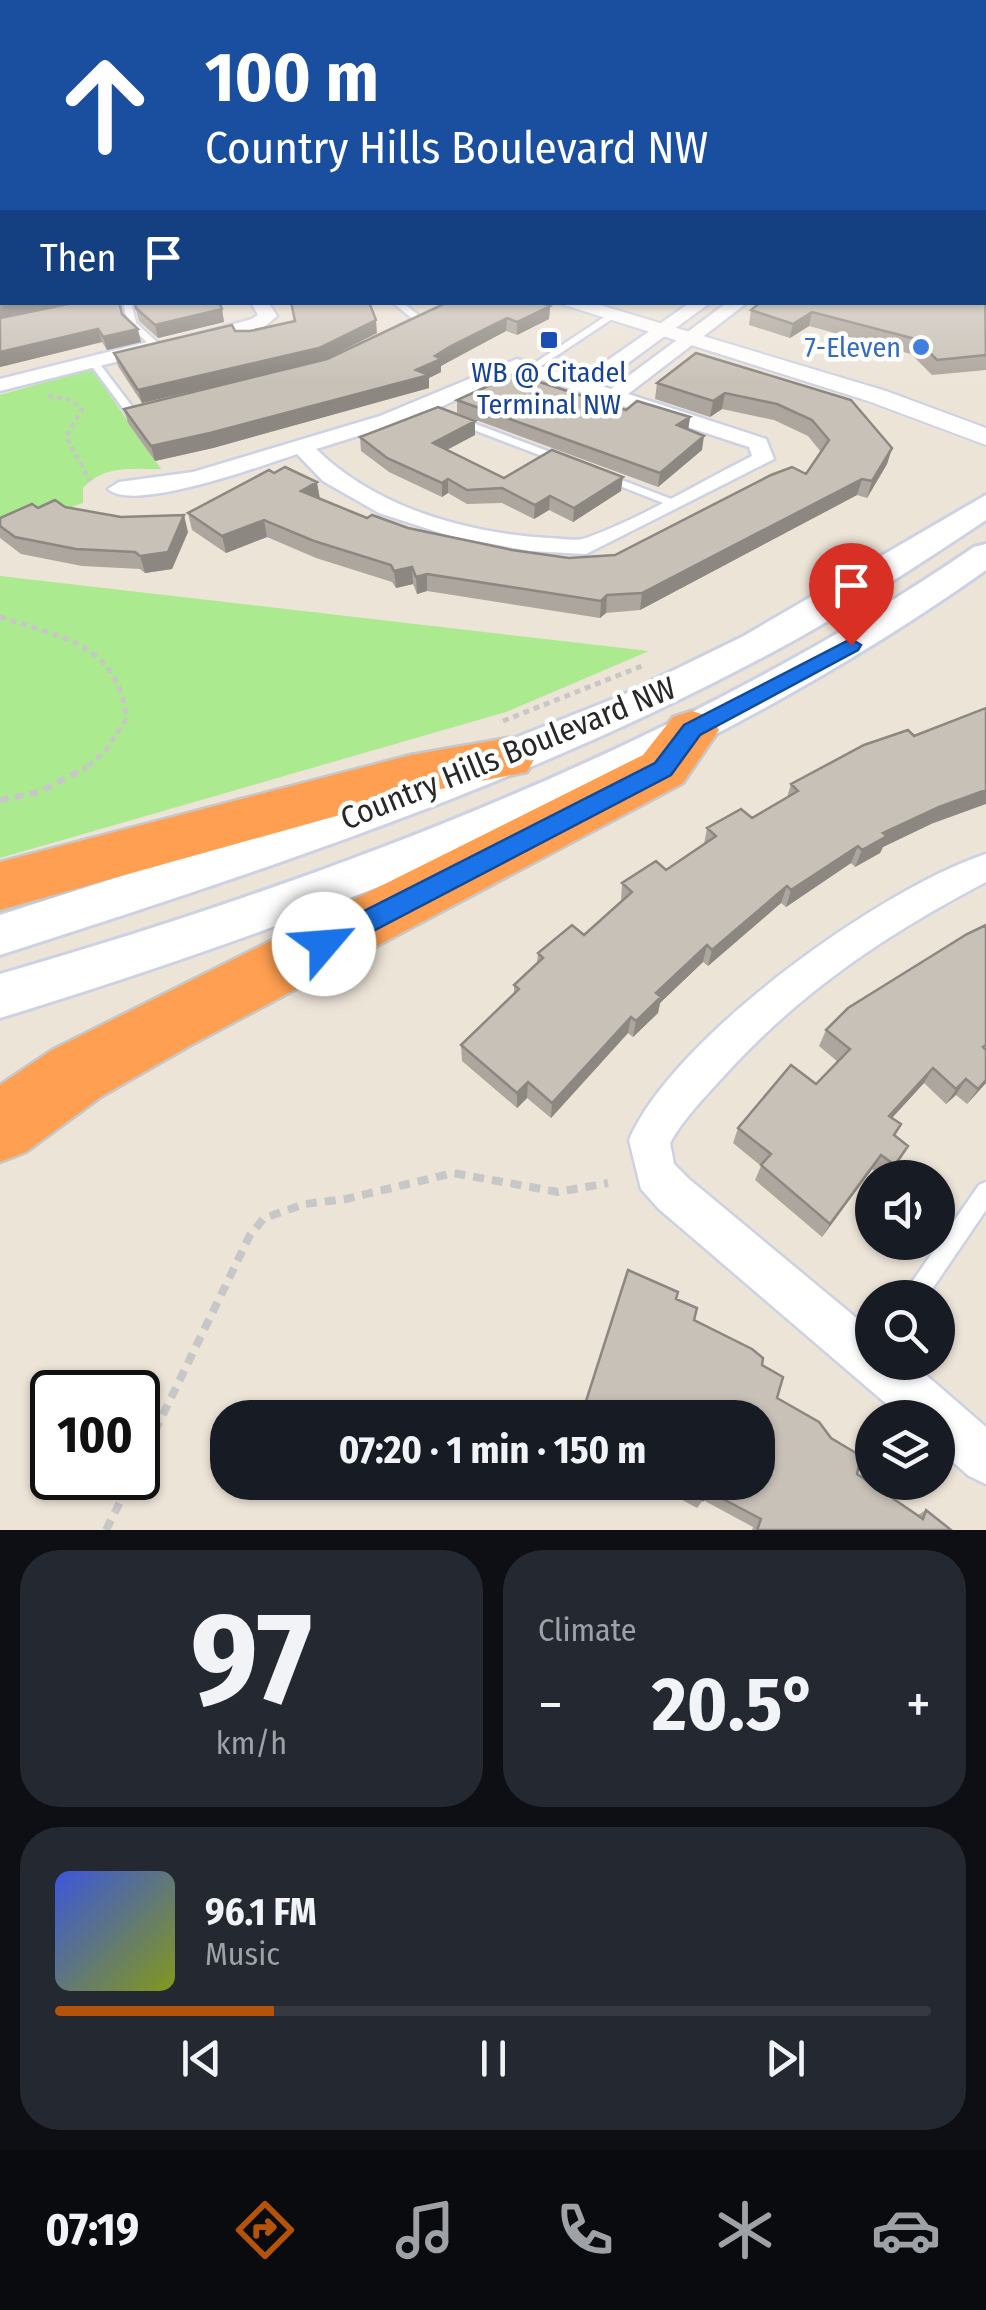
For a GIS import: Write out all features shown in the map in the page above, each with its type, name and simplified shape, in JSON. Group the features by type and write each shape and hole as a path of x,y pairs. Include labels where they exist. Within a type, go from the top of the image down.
{"highway":[{"path":"0,1127 78,1073 165,1025 663,769 692,730"},
{"path":"0,886 411,775 499,742"}],"main road":[{"name":"Country Hills Boulevard NW","path":"0,936 184,879 499,742 740,655 878,577 986,505"},
{"name":"Country Hills Boulevard NW","path":"0,996 371,868 692,730 851,645 986,554"}],"street":[{"path":"0,385 258,323 268,316 261,305"},
{"path":"582,305 892,385 986,419"},
{"path":"615,395 682,331 701,305"},
{"path":"585,385 734,305"},
{"path":"682,331 986,437"},
{"path":"119,489 161,488 426,408 498,369 532,368 758,443 762,460 586,547 530,544 450,529 387,508 331,476 301,446"},
{"path":"855,1344 674,1194 656,1176 649,1140 665,1113 728,1046 815,966 908,907 986,868"},
{"path":"897,1380 986,1459"}],"lane":[{"path":"128,305 132,324 156,346"},
{"path":"388,335 419,318 400,305"},
{"path":"532,368 610,310"},
{"path":"93,360 132,413 151,408"},
{"path":"426,408 568,462"},
{"path":"586,470 674,504"},
{"path":"925,1280 986,1192"}],"path":[{"path":"39,396 71,400 82,409 66,437 80,454 82,473 90,481"},
{"path":"0,617 76,644 109,661 122,684 128,718 106,752 79,774 48,790 0,800"},
{"path":"499,742 645,664"},
{"path":"160,1421 250,1236 264,1218 305,1204 346,1199 453,1173 558,1192 608,1183"},
{"path":"106,1530 121,1500"}],"green space":[{"path":"92,369 161,469 119,470 100,475 83,488 83,503 0,533 0,395"},
{"path":"0,576 649,651 506,712 0,858"}],"building":[{"path":"63,305 120,305 122,314 138,329 103,337 98,329 0,352 0,318"},
{"path":"136,305 220,305 222,309 155,325"},
{"path":"292,305 370,305 376,320 319,348 138,390 114,353 232,325 235,331 250,331 295,321"},
{"path":"442,305 550,306 517,322 507,318 451,346 435,356 441,359 416,370 429,375 210,433 151,446 124,409 327,359"},
{"path":"757,305 985,305 986,355 937,360 916,339 812,312 793,324 751,310"},
{"path":"696,353 851,400 892,448 872,481 862,479 642,593 607,595 601,601 427,574 416,577 412,567 394,571 391,565 314,541 264,520 222,536 188,513 269,470 274,473 285,467 317,482 301,491 367,518 372,515 408,528 512,550 569,558 615,555 771,475 792,467 806,474 829,440 812,420 777,404 725,393 713,401 657,383"},
{"path":"515,374 626,410 637,401 690,417 677,425 704,436 660,473 457,400"},
{"path":"438,407 475,421 433,443 504,478 552,450 623,477 574,508 550,496 535,505 502,488 467,490 448,479 442,483 387,458 360,437"},
{"path":"55,500 65,507 121,517 184,515 168,552 140,556 135,552 76,549 15,537 0,526 0,518 32,504 38,508"},
{"path":"986,708 986,790 883,833 887,836 862,850 858,846 791,890 787,886 712,950 707,945 656,993 661,997 636,1021 631,1017 552,1103 528,1082 517,1093 461,1045 519,989 514,985 543,958 538,953 572,925 584,935 632,892 622,883 656,861 666,870 716,836 707,828 741,809 752,818 798,791 791,784 864,745 908,730 914,736"},
{"path":"986,925 986,1080 978,1089 966,1079 956,1089 933,1068 889,1116 901,1124 894,1135 908,1146 898,1160 881,1155 877,1160 855,1160 855,1190 830,1224 761,1165 771,1154 738,1128 791,1065 816,1084 850,1049 826,1030 848,1008"},
{"path":"628,1270 678,1292 676,1299 697,1308 694,1320 752,1349 763,1358 762,1365 783,1377 777,1398 819,1422 831,1438 855,1452 855,1500 895,1500 923,1519 926,1510 951,1530 757,1530 761,1519 725,1500 775,1500 775,1400 586,1400"}],"place":[{"name":"WB @ Citadel Terminal NW","path":"549,340"},
{"name":"7-Eleven","path":"921,347"}],"route":[{"path":"324,944 663,769 692,730 851,645"}]}
